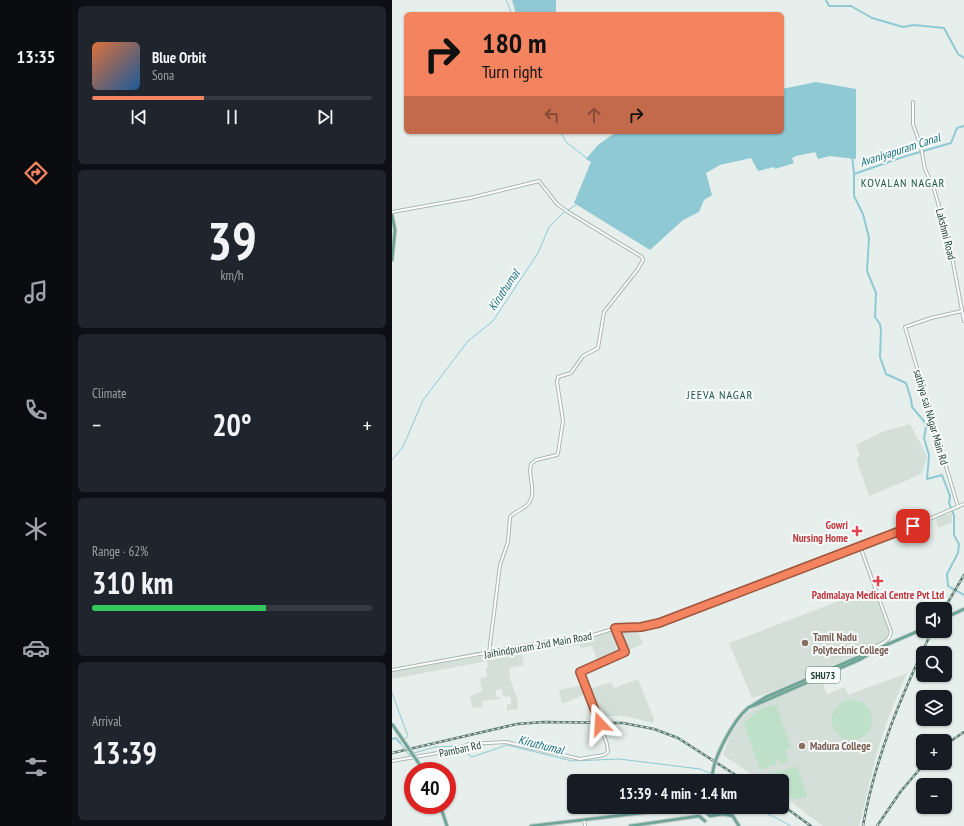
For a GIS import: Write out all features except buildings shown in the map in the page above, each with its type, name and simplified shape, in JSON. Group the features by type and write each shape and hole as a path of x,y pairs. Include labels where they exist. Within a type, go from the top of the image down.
{"main road":[{"path":"392,214 395,230 392,260"},
{"path":"952,615 964,609"},
{"name":"SHU73","path":"713,774 727,736 734,723 750,707 766,697 916,632"},
{"name":"SHU73","path":"750,707 861,659 875,650"},
{"path":"392,724 418,762"},
{"path":"443,814 446,825"},
{"path":"530,826 634,814"},
{"path":"705,820 710,816 723,814 733,816 739,826"},
{"path":"630,826 699,816 705,820 706,826"}],"street":[{"name":"Lakshmi Road","path":"913,102 913,124 948,241 964,321"},
{"path":"392,214 470,198 539,181 557,204 642,257 643,261 604,312 598,348 583,356 571,373 558,377 557,382 563,421 558,453 557,456 536,460 531,464 532,494 530,502 523,509 510,517 508,542 500,565 489,653"},
{"name":"sathiya sai NAgar Main Rd","path":"958,507 905,327 931,318 962,311"},
{"name":"Jaihindpuram 2nd Main Road","path":"392,670 545,642 587,637 615,628 641,627 659,623 860,546 964,504"},
{"path":"860,546 891,632 890,637 887,640 863,654"},
{"name":"Pamban Rd","path":"392,761 457,749 469,744 506,742 580,759 606,754 607,744 580,672 625,652 615,628"},
{"path":"584,820 585,826"}],"shaded area":[{"path":"910,424 927,456 922,474 869,496 856,458 860,456 856,445 882,432"},
{"path":"952,513 952,523 938,528 935,517"},
{"name":"Tamil Nadu Polytechnic College","path":"873,588 889,632 887,639 863,652 777,690 752,698 729,643"},
{"path":"619,629 637,629 643,644 598,663 592,646 580,648 580,645 522,653 524,665 509,668 510,678 518,701 518,709 507,711 507,704 511,704 511,697 503,696 502,689 496,690 496,697 499,697 500,699 482,701 483,707 473,708 470,696 482,691 480,679 487,677 487,661 392,679 392,671 587,639"},
{"name":"Madura College","path":"907,673 888,718 876,756 859,826 823,826 789,800 789,774 751,774 723,755 731,733 746,713 761,704 820,677 827,694 845,687 848,695"},
{"path":"638,679 654,719 653,723 625,716 599,716 589,689 611,682 614,688"},
{"path":"584,685 588,693 562,704 559,690"}],"green space":[{"path":"856,700 863,703 869,709 872,720 871,728 863,737 856,740 848,740 841,737 833,728 832,716 835,709 844,701"},
{"path":"776,704 791,748 785,750 789,761 781,764 778,758 775,759 777,764 760,770 744,723 758,710"},
{"path":"797,766 807,796 797,800 789,796 789,774 770,774"}],"water":[{"path":"512,0 556,0 556,12 515,12"},
{"path":"816,82 856,89 856,159 830,156 818,159 815,152 796,156 792,158 794,163 775,169 774,167 758,171 751,158 720,165 706,173 712,195 704,200 699,212 683,220 650,250 574,203 591,162 586,159 598,145 613,134 784,134 784,89"}],"waterway":[{"name":"Kiruthumal","path":"506,0 511,12"},
{"name":"Avaniyapuram Canal","path":"826,0 829,6 851,6 872,18 903,27 914,25 944,28 958,54 964,58"},
{"name":"Avaniyapuram Canal","path":"964,126 957,128 951,143 906,156 854,174 854,196 863,214 869,238 867,271 876,293 875,317 880,324 881,332 880,357 886,374 906,383 912,407 924,421 926,427 924,438 929,455 927,479 942,475 950,496 949,503 954,515 954,535 959,544 958,553 947,574 948,586 964,595"},
{"name":"Kiruthumal","path":"562,134 566,142 588,159"},
{"name":"Avaniyapuram Canal","path":"852,155 854,174"},
{"name":"Kiruthumal","path":"392,460 403,447 423,400 468,341 493,321 538,253 549,227 563,213 576,205"},
{"name":"Kiruthumal","path":"392,693 408,736 400,743 409,755 411,755"},
{"path":"392,739 396,738 400,743"},
{"name":"Kiruthumal","path":"414,753 435,747 457,746 472,757 507,745 572,761 619,759 700,769 712,774"},
{"name":"Kiruthumal","path":"768,814 791,826"}],"railway":[{"path":"948,602 964,575"},
{"path":"863,826 868,800 882,751 900,702 929,638"},
{"path":"392,753 517,724 544,722 623,723 654,729 678,738 734,774"},
{"path":"952,740 964,732"},
{"path":"877,826 901,791 919,770"},
{"path":"789,810 811,826"}],"place":[{"name":"Gowri Nursing Home","path":"857,531"},
{"name":"Padmalaya Medical Centre Pvt Ltd","path":"878,581"},
{"name":"Tamil Nadu Polytechnic College","path":"805,643"},
{"name":"Madura College","path":"802,746"}],"district":[{"name":"KOVALAN NAGAR","path":"903,183"},
{"name":"JEEVA NAGAR","path":"720,395"}],"route":[{"path":"600,724 580,672 625,652 615,628 641,627 659,623 913,526"}]}
